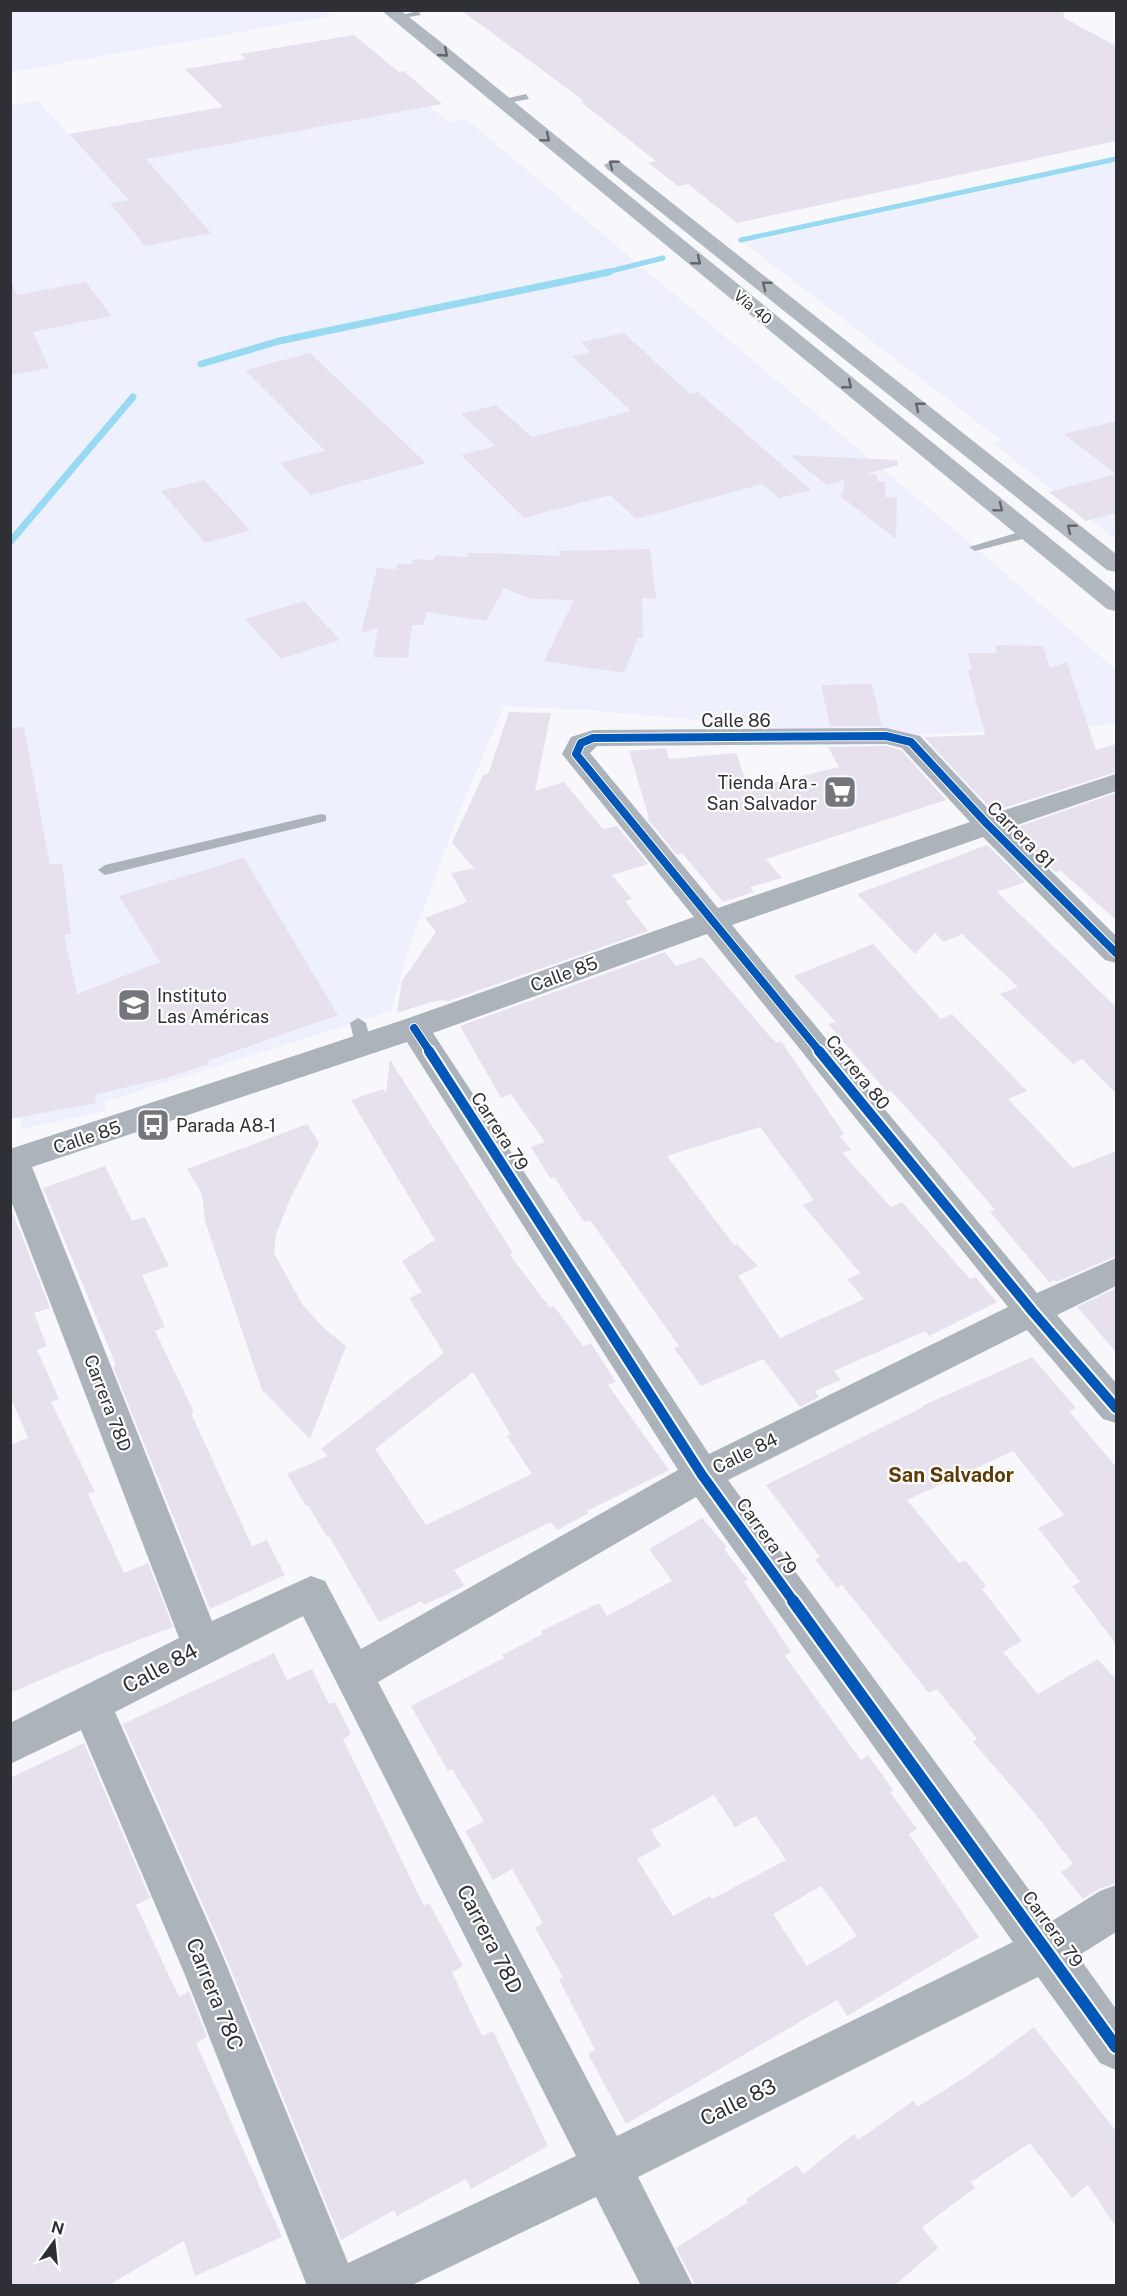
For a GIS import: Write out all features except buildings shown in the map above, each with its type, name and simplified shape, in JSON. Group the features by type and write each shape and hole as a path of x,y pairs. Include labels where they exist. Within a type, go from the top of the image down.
{"highway":[{"name":"Vía 40","path":"416,12 1116,604"},
{"name":"Vía 40","path":"393,14 503,87 526,97 819,326 1116,565"}],"street":[{"name":"Calle 86","path":"576,754 581,743 593,738 886,736 905,738"},
{"name":"Carrera 81","path":"905,738 1116,953"},
{"name":"Carrera 80","path":"576,754 1032,1311 1116,1408"},
{"name":"Calle 85","path":"12,1162 360,1034 414,1028 713,920 987,824 1116,782"},
{"name":"Carrera 79","path":"414,1028 702,1475 1116,2047"},
{"name":"Carrera 78D","path":"12,1162 202,1646"},
{"name":"Calle 84","path":"354,1674 702,1475 1116,1271"},
{"name":"Calle 84","path":"10,1745 202,1646 311,1593"},
{"name":"Carrera 78D","path":"311,1593 668,2286"},
{"name":"Carrera 78C","path":"91,1705 206,1970 332,2286"},
{"name":"Calle 83","path":"354,2286 608,2166 1047,1949 1116,1907"}],"lane":[{"path":"393,14 416,12"},
{"path":"975,547 1030,533"},
{"path":"105,870 321,818"}],"shaded area":[{"path":"323,10 331,16 11,72 11,11"},
{"path":"38,101 99,167 429,106 449,122 466,119 975,547 1116,670 1116,724 918,735 801,730 587,710 504,706 460,810 405,959 391,1011 104,1102 105,1111 22,1129 10,1062 10,106"},
{"path":"1116,162 1116,540 994,444 1002,441 744,243"}],"waterway":[{"path":"741,240 1116,159"},
{"path":"603,273 663,258"},
{"path":"201,364 279,341 609,272"},
{"path":"10,542 133,397"}],"cycle path":[{"path":"1116,953 987,824 911,742 886,736 593,738 581,743 576,754 1032,1311 1116,1408"},
{"path":"414,1028 702,1475 1116,2047"}],"place":[{"name":"Tienda Ara - San Salvador","path":"840,792"},
{"name":"Instituto Las Américas","path":"134,1005"},
{"name":"Parada A8-1","path":"153,1125"}],"district":[{"name":"San Salvador","path":"951,1475"}]}
